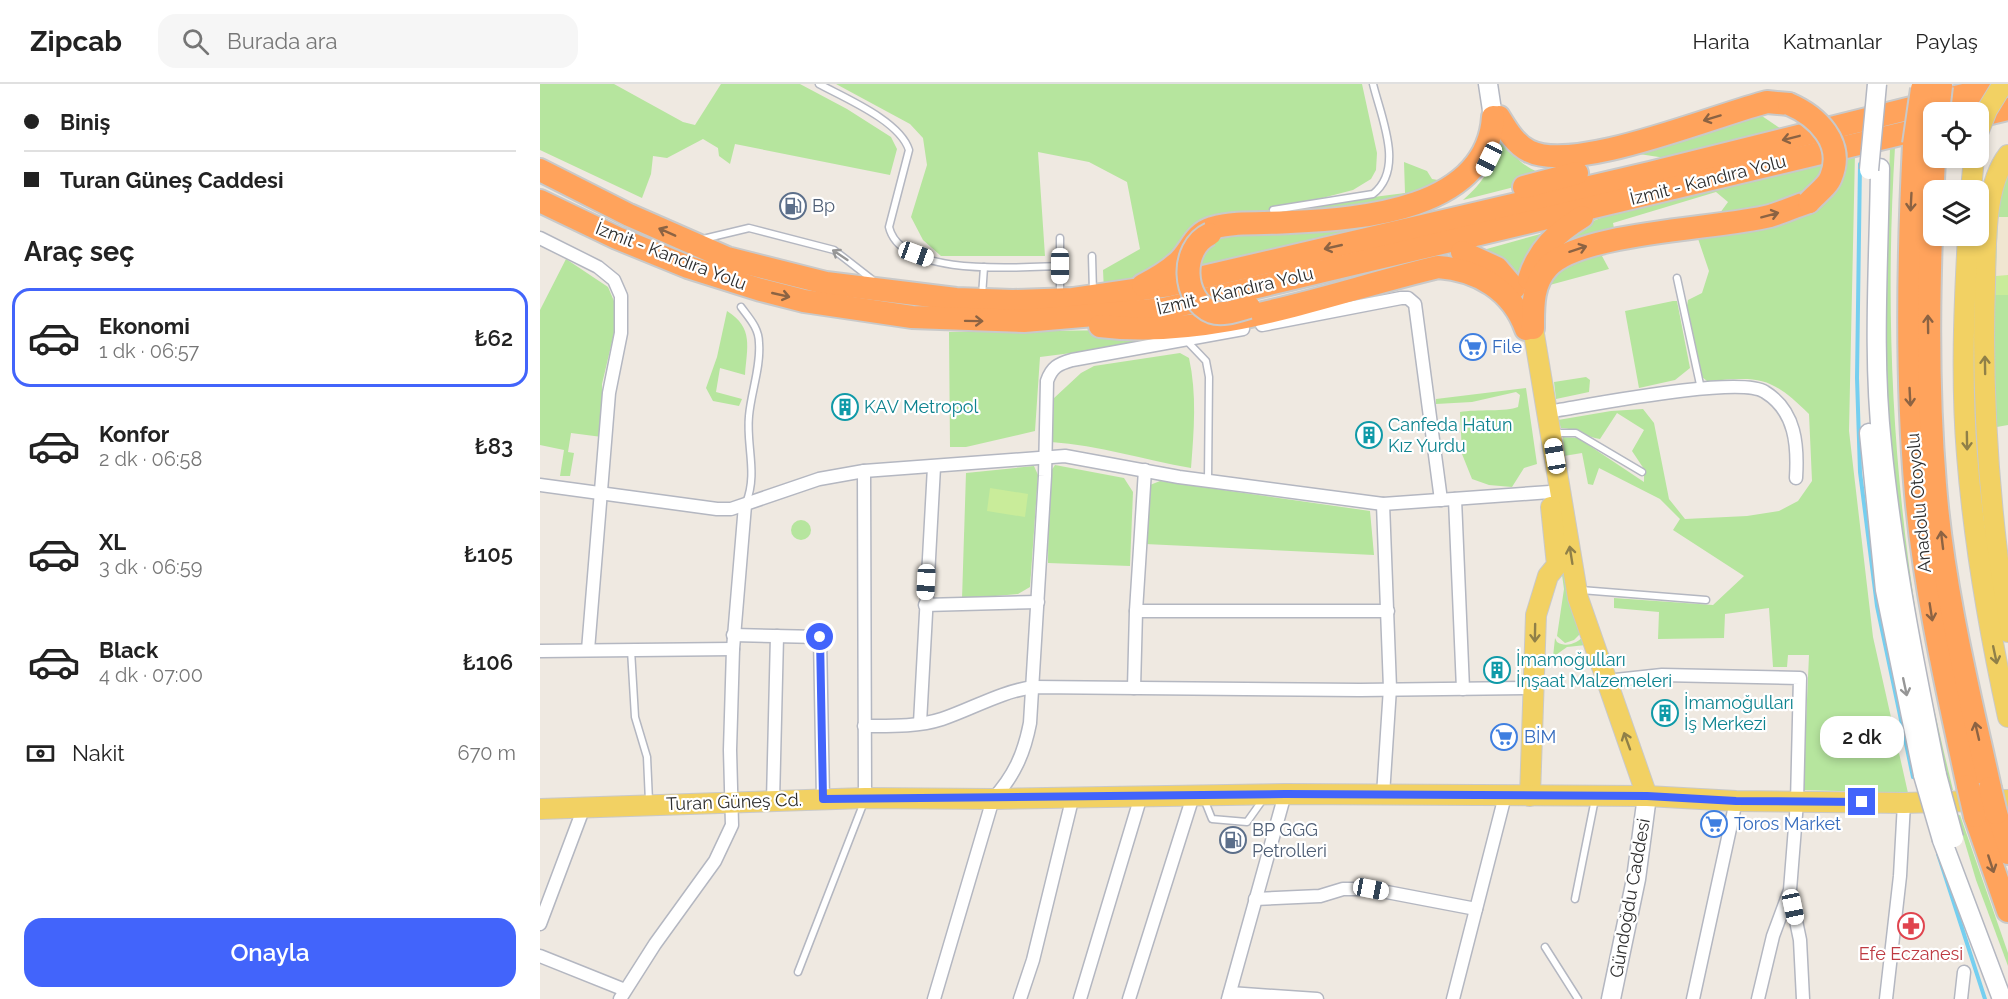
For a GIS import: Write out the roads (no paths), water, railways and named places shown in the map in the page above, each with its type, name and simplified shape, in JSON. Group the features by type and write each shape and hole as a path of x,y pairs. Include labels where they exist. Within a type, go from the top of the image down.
{"highway":[{"name":"İzmit - Kandıra Yolu","path":"540,170 629,215 727,258 802,277 886,290 1058,309 1093,296 1169,285 1650,173 2008,84"},
{"name":"Anadolu Otoyolu","path":"1931,86 1935,102"},
{"name":"Anadolu Otoyolu","path":"1931,86 1914,144 1908,319 1916,495 1936,639 1988,801 2008,854"},
{"path":"1496,117 1517,143 1530,152 1559,155 1594,153 1767,102 1789,104 1809,112 1823,125 1831,142 1833,163 1831,178 1809,202 1770,216 1576,248 1547,268 1537,284 1530,328"},
{"path":"1989,117 2008,109"},
{"path":"1496,117 1502,133 1515,150 1545,167 1577,173"},
{"path":"1440,208 1470,187 1482,174 1494,144 1496,117"},
{"path":"1129,291 1156,278 1179,262 1196,237 1209,229 1236,224 1357,217 1425,200 1453,184 1479,162 1489,144 1496,117"},
{"name":"İzmit - Kandıra Yolu","path":"540,203 678,263 725,279 804,301 954,321 1058,309 1164,309 1923,129"},
{"path":"1573,222 1222,313 1212,312 1201,305 1188,276 1188,265 1193,248 1210,234 1233,230 1348,225 1440,208 1577,173 1629,163 1678,166"},
{"name":"Anadolu Otoyolu","path":"1934,168 1928,315 1935,486 1955,632 2008,911"},
{"path":"1530,328 1528,300 1533,267 1557,232 1598,207"},
{"path":"1462,252 1497,268 1508,279 1520,300 1530,328"},
{"path":"1058,309 1120,328 1161,329 1213,323 1438,267 1462,270 1487,280 1516,308 1530,328"}],"main road":[{"path":"1989,107 2003,84"},
{"path":"2008,155 1993,187 1986,244 1984,313 1986,452 1994,546 2008,632"},
{"path":"1967,246 1964,310 1967,453 1978,550 1993,647 2008,717"},
{"path":"1530,328 1548,412 1577,590 1606,681 1647,796"},
{"path":"1530,328 1557,565 1548,576 1536,615 1530,796"},
{"name":"Turan Güneş Cd.","path":"540,809 823,799 993,799 1073,796 1647,796 1797,802 1988,801"}],"street":[{"path":"1488,84 1496,117"},
{"path":"1494,84 1496,117"},
{"path":"1877,84 1874,169 1881,443 1901,593 1930,775 1948,839 2002,999"},
{"path":"1874,169 1888,84"},
{"path":"540,238 598,267 614,280 621,296 621,333 609,393 588,650"},
{"path":"934,999 993,799 1014,775 1030,723 1034,687 1046,456 1047,381 1051,371 1059,364 1072,360 1186,340 1379,301 1408,298 1415,304 1418,312 1441,500"},
{"path":"1548,412 1701,390 1753,387 1775,400 1791,421 1798,451 1796,478"},
{"path":"540,485 717,509 745,505 765,496 819,479 864,471 1065,456 1208,481 1383,504 1550,492"},
{"path":"920,723 934,467"},
{"path":"1134,688 1136,611 1145,470"},
{"path":"864,471 865,798"},
{"path":"1455,499 1463,689"},
{"path":"1383,504 1390,688 1383,795"},
{"path":"540,956 623,996 715,861 732,825 730,750 733,649 745,505"},
{"path":"925,605 1038,602"},
{"path":"1136,611 1388,611"},
{"path":"734,635 820,637 823,799"},
{"path":"773,801 777,636"},
{"path":"540,651 733,649"},
{"path":"1606,681 1662,675 1800,678 1797,802 1790,890 1773,936 1758,999"},
{"path":"864,726 920,723 941,719 1003,693 1034,687 1535,688"},
{"path":"1276,795 1255,899 1229,996 1317,999"},
{"path":"1020,999 1033,960 1073,796"},
{"path":"1080,999 1141,796"},
{"path":"1129,999 1198,796"},
{"path":"1453,999 1505,796"},
{"name":"Gündoğdu Caddesi","path":"1611,999 1636,879 1647,796"},
{"path":"1693,999 1736,801"},
{"path":"1886,999 1900,876 1905,803"},
{"path":"540,924 585,807"},
{"path":"1948,839 2008,986"},
{"path":"1255,899 1320,896 1344,890 1371,889 1476,909"},
{"path":"1790,890 1800,940 1803,999"},
{"path":"1961,999 1964,972"}],"lane":[{"path":"819,84 884,121 906,140 909,150 889,227 892,238 900,246 938,262 984,267 1060,266"},
{"path":"1273,210 1373,194 1382,187 1388,177 1389,163 1373,84"},
{"path":"692,242 749,228 834,250 886,290"},
{"path":"1058,309 1060,238"},
{"path":"1092,256 1093,296"},
{"path":"981,300 984,267"},
{"path":"1677,278 1701,390"},
{"path":"741,307 755,326 760,342 749,419 753,460 751,489 745,505"},
{"path":"1186,340 1206,361 1209,377 1208,481"},
{"path":"1551,433 1576,434 1642,472"},
{"path":"1577,590 1706,600"},
{"path":"631,650 635,717 647,757 650,805"},
{"path":"1575,899 1596,796"},
{"path":"798,972 865,798"},
{"path":"1545,947 1578,999"}],"waterway":[{"path":"1860,164 1857,378 1860,472 1877,606 1913,777"},
{"path":"1938,854 1985,999"}],"place":[{"name":"Bp","path":"793,206"},
{"name":"File","path":"1473,347"},
{"name":"KAV Metropol","path":"845,407"},
{"name":"Canfeda Hatun Kız Yurdu","path":"1369,435"},
{"name":"İmamoğulları İnşaat Malzemeleri","path":"1497,670"},
{"name":"İmamoğulları İş Merkezi","path":"1665,713"},
{"name":"BİM","path":"1504,737"},
{"name":"Toros Market","path":"1714,824"},
{"name":"BP GGG Petrolleri","path":"1233,840"},
{"name":"Efe Eczanesi","path":"1911,926"}]}
